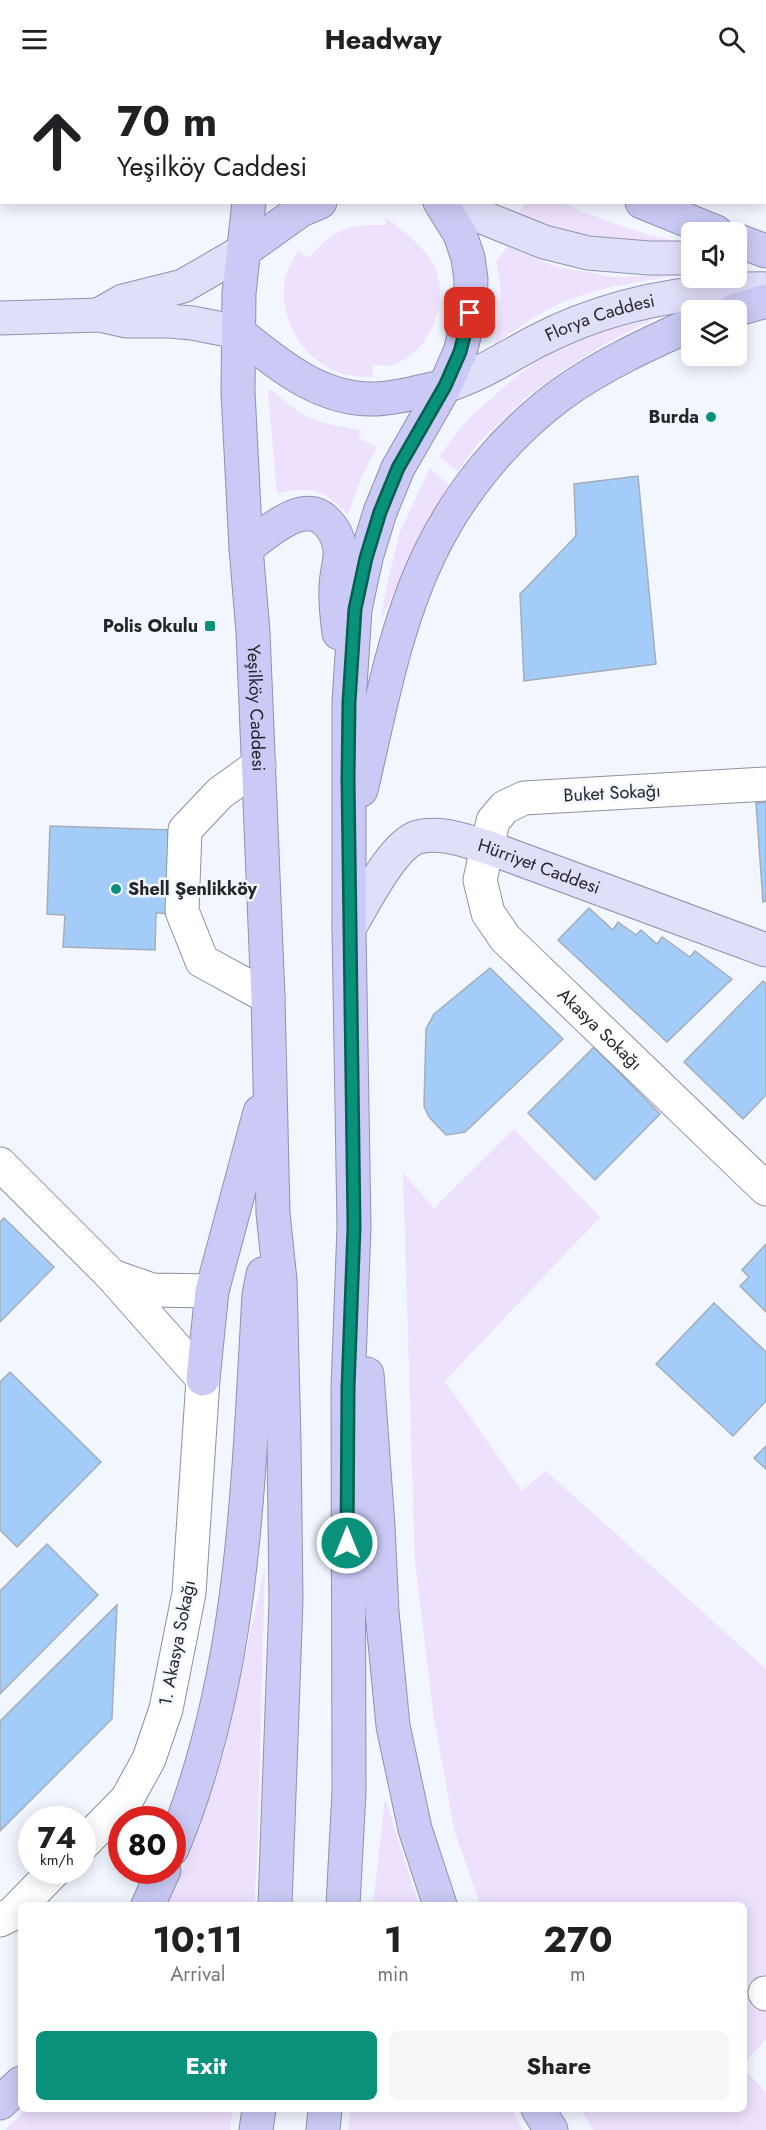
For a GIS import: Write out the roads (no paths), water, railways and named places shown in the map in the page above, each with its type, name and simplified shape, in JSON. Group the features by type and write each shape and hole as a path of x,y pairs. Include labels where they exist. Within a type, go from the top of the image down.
{"highway":[{"name":"Yeşilköy Caddesi","path":"249,204 239,293 238,392 259,765 273,1213"},
{"path":"245,250 301,210 315,204"},
{"path":"343,1902 349,1792 348,1388 354,1227 348,779 351,670 355,609 366,558 380,512 403,458 445,386 460,352 470,313 471,279 468,258 460,234 441,204"},
{"path":"647,204 691,222"},
{"path":"747,244 766,251"},
{"path":"747,306 766,300"},
{"path":"349,838 395,652 410,604 430,554 456,508 500,450 526,424 564,392 614,362 681,329"},
{"path":"238,332 281,366 308,383 335,395 376,399 402,396 445,386"},
{"path":"246,548 290,517 309,513 322,518 334,528 340,550 336,609 340,634 351,670"},
{"path":"203,1379 212,1291 270,1075"},
{"path":"186,1810 202,1765 231,1643 247,1498 260,1295 273,1213"},
{"path":"273,1213 282,1330 286,1600 275,1902"},
{"path":"354,1227 372,1433 382,1612 393,1726 415,1829 439,1902"},
{"path":"149,1902 158,1884"},
{"path":"0,2103 18,2086"},
{"path":"256,2130 259,2112"},
{"path":"322,2130 325,2112"},
{"path":"540,2112 551,2130"}],"main road":[{"path":"450,204 544,242 588,253 681,258"},
{"path":"99,315 123,301 183,286 245,250"},
{"path":"747,257 766,257"},
{"name":"Florya Caddesi","path":"445,386 485,371 536,342 585,319 627,305 699,293 766,289"},
{"path":"0,318 99,315 126,321 192,323 238,332"},
{"name":"Hürriyet Caddesi","path":"349,928 390,858 418,837 434,835 451,837 487,847 766,950"}],"street":[{"path":"259,765 220,793 185,830 182,912 202,961 268,997"},
{"name":"Buket Sokağı","path":"487,847 493,821 506,807 524,798 766,784"},
{"name":"Akasya Sokağı","path":"487,847 480,880 488,913 505,938 766,1189"},
{"path":"0,1164 112,1276 203,1379"},
{"path":"112,1276 152,1290 212,1291"},
{"name":"1. Akasya Sokağı","path":"96,1831 127,1799 149,1759 166,1709 189,1593 203,1379"},
{"path":"24,1902 41,1884"},
{"path":"0,1920 18,1908"}],"place":[{"name":"Burda","path":"711,417"},
{"name":"Polis Okulu","path":"210,626"},
{"name":"Shell Şenlikköy","path":"116,889"}]}
